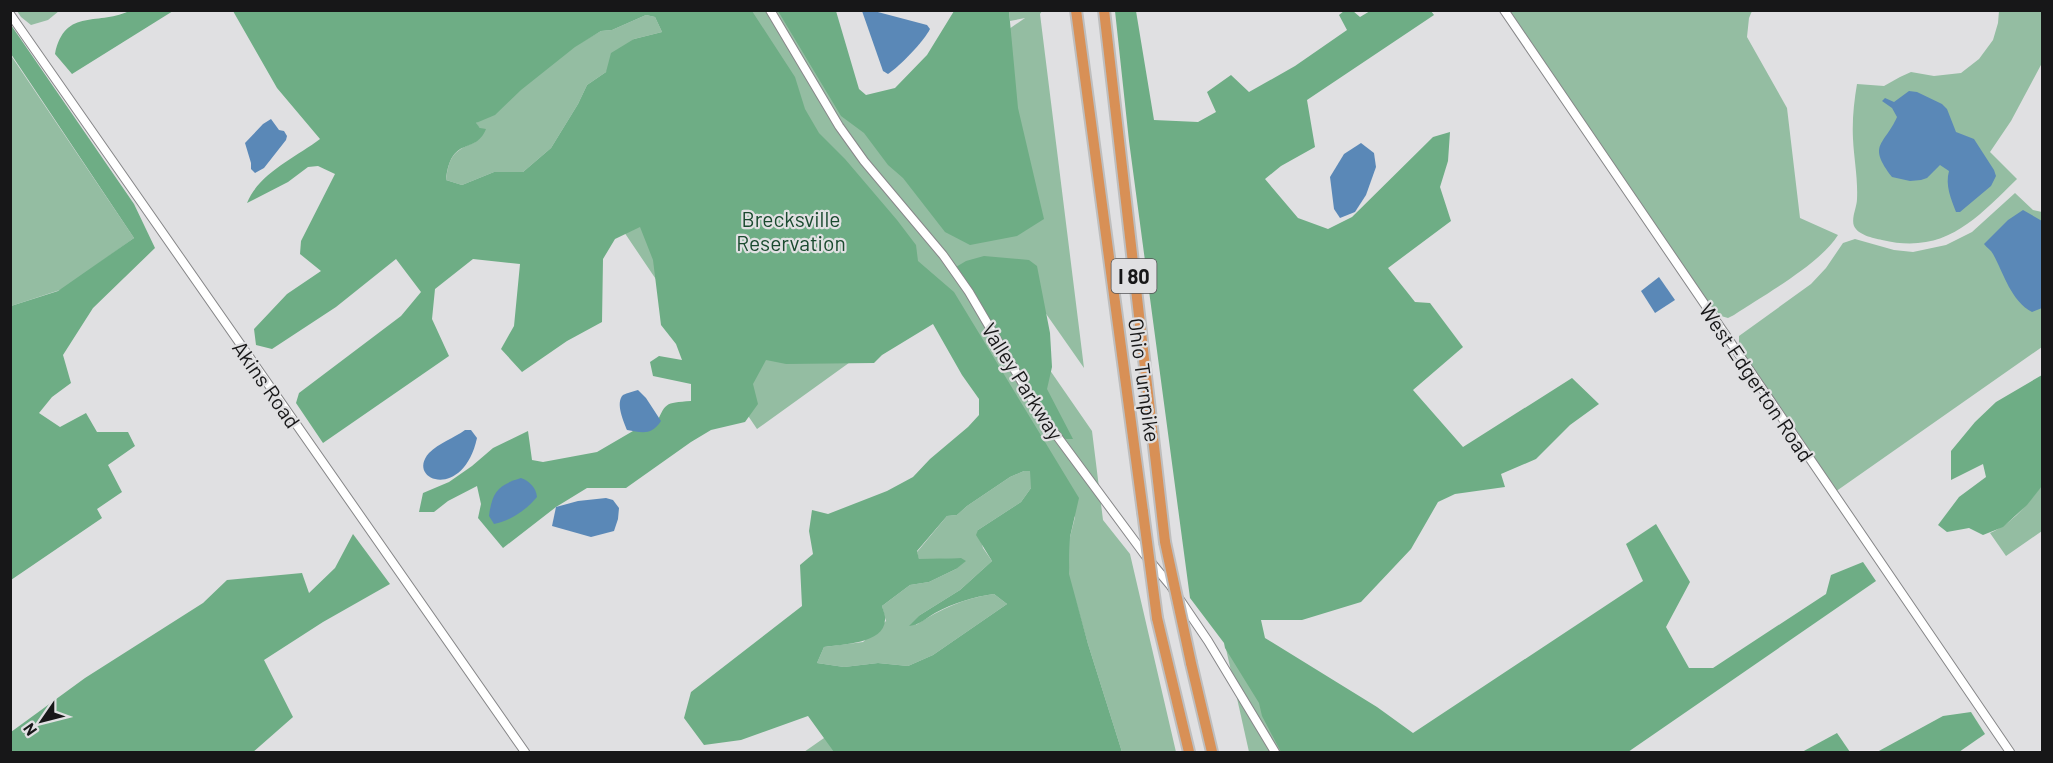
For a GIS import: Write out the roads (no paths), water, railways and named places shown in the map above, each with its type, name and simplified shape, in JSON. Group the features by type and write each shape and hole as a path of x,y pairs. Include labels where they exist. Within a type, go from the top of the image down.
{"highway":[{"name":"Ohio Turnpike","path":"1076,10 1157,618 1189,753"},
{"name":"Ohio Turnpike","path":"1104,10 1165,542 1212,753"}],"street":[{"name":"Valley Parkway","path":"770,10 839,126 864,161 943,255 969,292 1040,413 1175,593 1208,641 1275,753"},
{"name":"West Edgerton Road","path":"1504,10 2010,753"},
{"name":"Akins Road","path":"10,15 525,753"}],"water":[{"path":"862,11 874,11 927,25 930,29 911,53 888,74 883,71"},
{"path":"1909,91 1917,92 1942,104 1947,109 1956,132 1974,139 1994,170 1996,176 1991,186 1960,212 1956,212 1949,192 1949,171 1940,165 1927,178 1910,181 1892,177 1880,158 1880,146 1897,117 1892,108 1882,101 1885,98 1894,102"},
{"path":"271,119 279,130 284,131 287,136 286,140 264,168 255,173 251,169 245,143"},
{"path":"1361,143 1374,153 1376,167 1366,195 1355,212 1340,218 1334,209 1330,177 1344,154"},
{"path":"2023,210 2042,221 2042,308 2032,312 2013,294 1993,254 1984,244 2008,220"},
{"path":"1659,277 1675,300 1655,313 1641,291"},
{"path":"638,390 661,421 651,431 627,430 621,412 620,403 623,395"},
{"path":"465,430 471,430 477,438 470,458 460,471 449,478 439,480 430,477 424,471 424,463 429,453"},
{"path":"521,478 532,485 537,497 518,514 494,524 489,516 494,495 502,487"},
{"path":"606,498 613,500 619,508 614,531 591,537 552,526 556,507 578,501"}],"park label":[{"name":"Brecksville Reservation","path":"791,230"}]}
